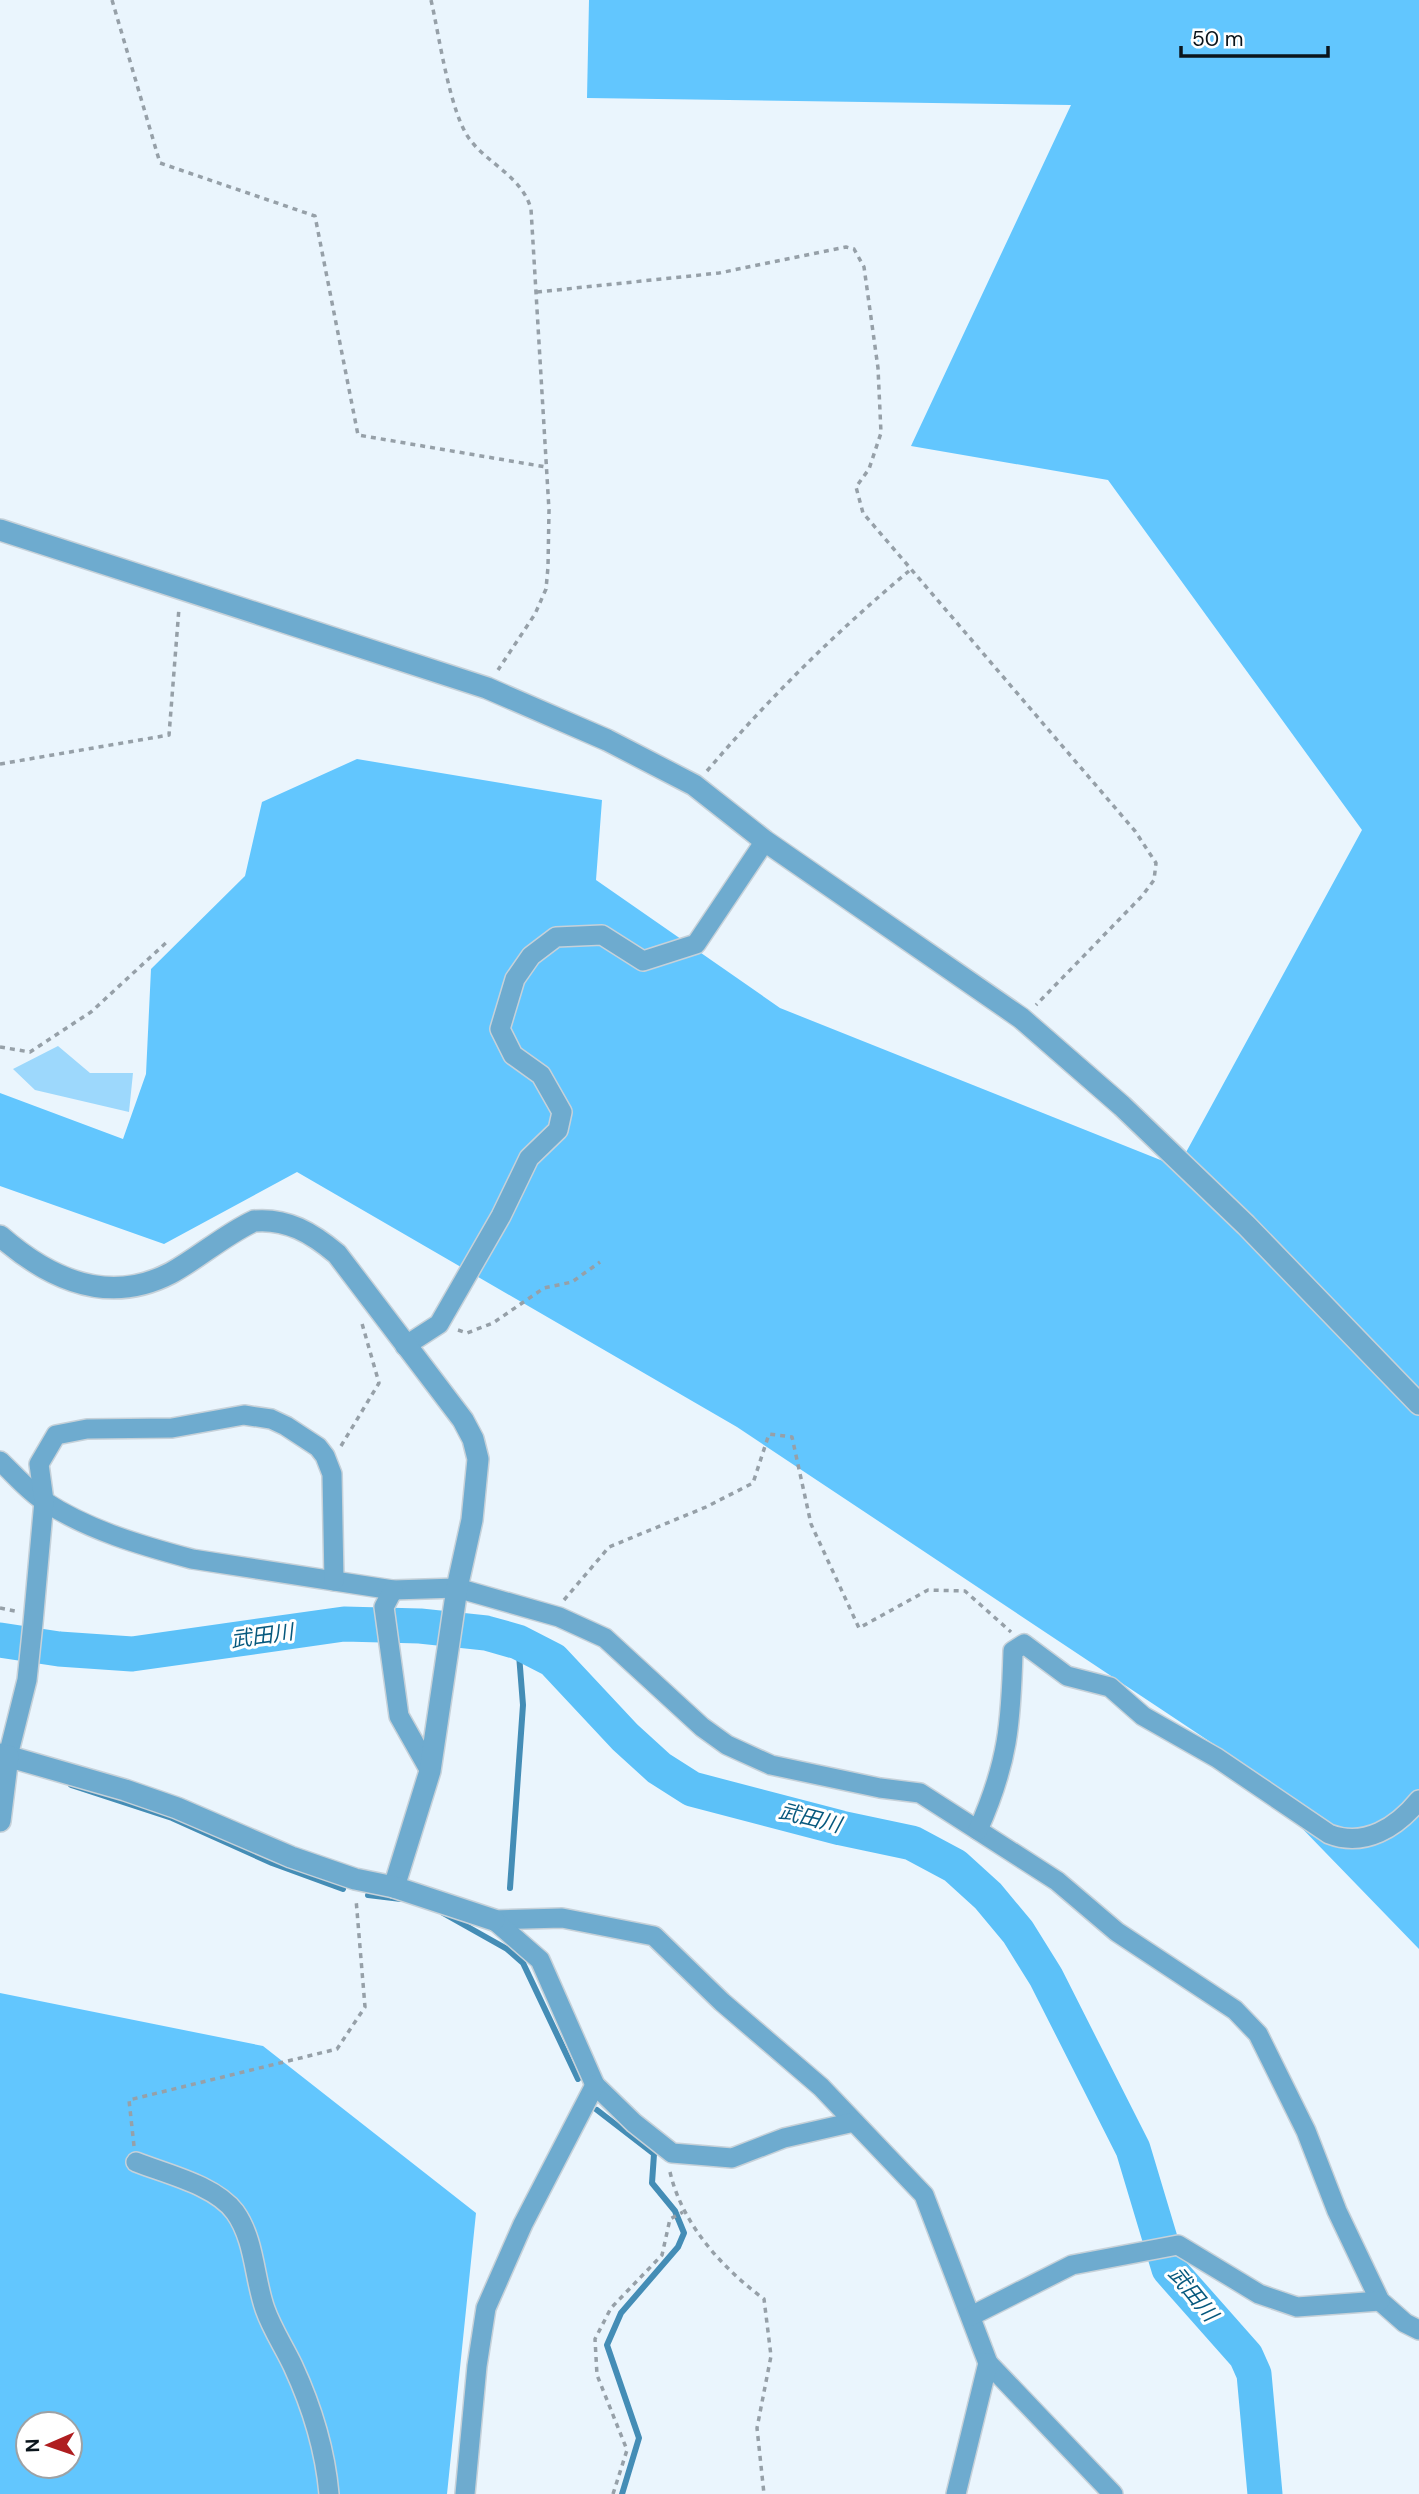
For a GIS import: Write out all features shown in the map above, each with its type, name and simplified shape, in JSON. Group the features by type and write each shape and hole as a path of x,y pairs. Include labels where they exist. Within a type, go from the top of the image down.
{"street":[{"path":"0,530 487,688 607,740 694,785 765,841 1021,1018 1122,1106 1246,1225 1419,1404"},
{"path":"405,1346 439,1324 500,1216 529,1158 558,1130 562,1112 541,1075 513,1055 500,1029 515,979 531,956 556,937 603,935 643,961 696,944 765,841"},
{"path":"0,1236 41,1269 97,1287 123,1288 141,1285 171,1273 254,1221 283,1222 318,1237 337,1254 463,1420 473,1438 478,1459 471,1520 455,1597 430,1771 394,1887"},
{"path":"0,1821 4,1755 27,1680 44,1502 39,1464 56,1435 73,1430 172,1429 230,1417 257,1416 271,1419 318,1447 327,1461 331,1474 334,1581"},
{"path":"0,1461 44,1502 108,1534 159,1551 334,1581 389,1598 455,1597 551,1615 578,1623 605,1639 702,1727 727,1745 771,1765 880,1788 920,1793 1057,1881 1117,1932 1236,2010 1258,2034 1306,2131 1337,2211 1380,2301 1405,2323 1419,2330"},
{"path":"389,1598 391,1656 399,1716 430,1771"},
{"path":"978,1830 998,1786 1011,1725 1013,1651 1024,1644 1067,1676 1110,1687 1143,1716 1200,1747 1311,1824 1341,1839 1362,1838 1387,1829 1419,1800"},
{"path":"4,1755 164,1803 291,1857 494,1920 562,1918 654,1936 722,2002 821,2087 923,2195 988,2363 1113,2494"},
{"path":"494,1920 540,1960 595,2085 634,2123 672,2153 732,2158 784,2138 854,2122"},
{"path":"465,2494 477,2366 486,2308 523,2224 595,2085"},
{"path":"136,2162 218,2197 234,2212 249,2241 269,2322 293,2366 314,2418 326,2459 329,2494"},
{"path":"971,2316 1073,2265 1178,2245 1259,2294 1297,2307 1380,2301"},
{"path":"956,2494 988,2363"}],"path":[{"path":"112,0 160,163 315,216 358,435 547,467"},
{"path":"431,0 459,120 470,141 527,194 531,209 549,510 546,589 535,614 487,688"},
{"path":"537,292 719,273 846,247 854,249 864,267 881,412 877,450 856,487 856,495 866,517 909,571 1135,831 1156,863 1154,880 1142,896 1069,974 1021,1018"},
{"path":"694,785 767,701 860,612 909,571"},
{"path":"0,764 169,735 180,588"},
{"path":"0,1047 30,1052 91,1012 169,940"},
{"path":"439,1324 467,1333 493,1323 544,1288 572,1282 600,1262"},
{"path":"327,1461 340,1447 379,1383 360,1318"},
{"path":"551,1615 609,1547 706,1507 753,1483 769,1434 792,1437 811,1524 859,1628 928,1590 965,1591 1024,1644"},
{"path":"136,2162 129,2100 337,2049 365,2007 355,1879"},
{"path":"672,2153 669,2174 683,2212 734,2277 764,2299 771,2356 757,2428 764,2494"},
{"path":"613,2494 627,2450 597,2375 595,2339 611,2308 662,2255 670,2219 683,2212"}],"shaded area":[{"path":"589,0 1419,0 1419,1949 1233,1757 737,1427 297,1172 164,1244 0,1186 0,1093 123,1139 146,1074 151,969 245,876 262,802 357,759 602,800 596,880 780,1008 1178,1167 1362,830 1108,480 911,446 1071,105 587,98"},
{"path":"58,1046 90,1073 133,1073 129,1112 35,1090 13,1069"},
{"path":"0,1993 263,2046 476,2213 447,2494 0,2494"}],"waterway":[{"name":"武田川","path":"0,1640 59,1649 132,1654 344,1624 420,1626 486,1633 518,1642 553,1660 625,1737 659,1768 692,1789 841,1828 912,1843 955,1866 988,1896 1018,1932 1046,1977 1133,2149 1169,2269 1246,2356 1254,2374 1265,2494"},
{"path":"510,1888 523,1705 518,1642"},
{"path":"71,1785 172,1818 272,1863 343,1889"},
{"path":"368,1895 401,1899"},
{"path":"443,1913 507,1949 523,1963 578,2079"},
{"path":"597,2110 654,2154 652,2183 675,2211 684,2233 678,2247 621,2313 607,2345 639,2438 622,2494"}]}
